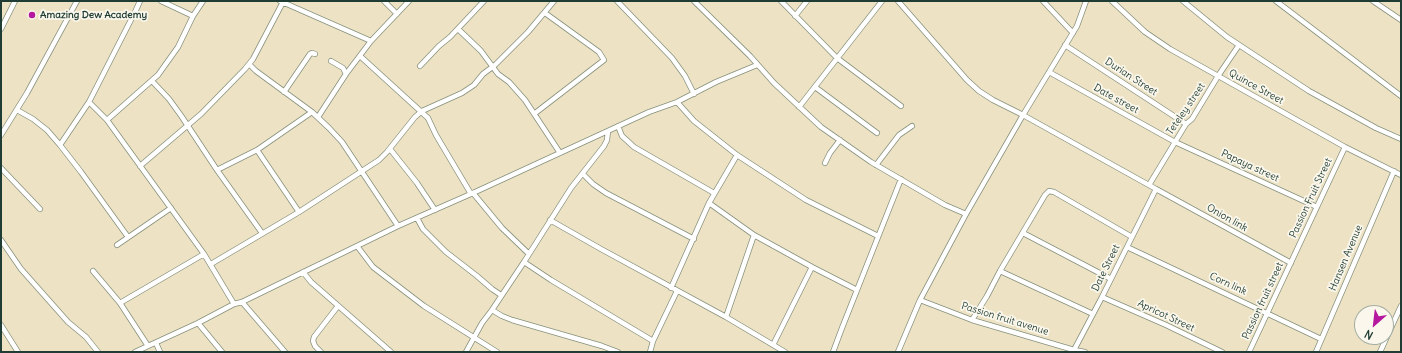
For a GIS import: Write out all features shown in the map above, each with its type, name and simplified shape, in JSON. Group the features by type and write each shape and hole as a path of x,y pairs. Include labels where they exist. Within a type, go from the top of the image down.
{"street":[{"path":"1,29 16,1"},
{"path":"1,135 17,110 77,1"},
{"path":"60,145 89,102 140,1"},
{"path":"161,1 193,16"},
{"path":"107,120 152,81 166,64 178,47 193,16 203,1"},
{"path":"384,1 397,14"},
{"path":"318,117 346,74 360,56 409,1"},
{"path":"420,66 484,1"},
{"path":"211,264 299,212 379,160 390,149 415,117 422,111 474,85 483,74 492,67 546,13 554,1"},
{"path":"617,1 672,58 685,76 694,94"},
{"path":"694,1 799,107 821,127 876,164 945,205 966,214"},
{"path":"781,1 837,58 901,106"},
{"path":"796,16 807,1"},
{"path":"799,107 882,1"},
{"name":"Onion link","path":"898,1 967,80 993,100 1149,185 1155,192 1291,263"},
{"path":"1043,1 1073,33"},
{"path":"898,352 920,300 966,214 1023,115 1073,33 1080,19 1086,1"},
{"name":"Quince Street","path":"1112,1 1145,32 1170,49 1345,147 1401,175"},
{"path":"1183,1 1226,37 1309,90 1376,128 1401,139"},
{"path":"1276,1 1401,96"},
{"path":"1373,1 1401,20"},
{"path":"140,166 188,126 227,90 249,64 281,2 371,42"},
{"path":"534,114 604,60 599,52 546,13"},
{"path":"458,29 481,51 498,74 509,82 525,100 534,114 538,117 560,153"},
{"name":"Durian Street","path":"1065,45 1186,124"},
{"name":"Teteley street","path":"1149,185 1174,142 1186,124 1192,119 1239,45"},
{"path":"284,92 310,54 315,54"},
{"path":"360,56 428,118 436,135 472,194 502,228 529,254"},
{"path":"330,61 343,68 346,74"},
{"path":"249,64 318,117 342,142 398,226"},
{"path":"135,352 198,324 234,304 242,302 398,226 472,194 618,126 677,102 716,82 757,65"},
{"name":"Date street","path":"1049,72 1174,142"},
{"path":"152,81 169,99 262,233"},
{"path":"815,87 877,133"},
{"path":"89,102 107,120 171,208 211,264 234,304"},
{"path":"677,102 694,121 737,155 806,200 878,236"},
{"path":"17,110 33,119 47,130 81,172 128,237"},
{"path":"217,170 257,150 312,112"},
{"path":"618,126 622,136 634,147 714,193"},
{"path":"876,164 899,135 912,126"},
{"path":"466,352 482,323 524,262 571,188 606,143 608,131"},
{"path":"825,163 830,153 840,140"},
{"name":"Papaya street","path":"1174,142 1317,207"},
{"name":"Passion Fruit Street","path":"1293,257 1345,147"},
{"path":"390,149 413,178 434,210"},
{"path":"257,150 299,212"},
{"path":"671,288 709,203 737,155"},
{"path":"1,168 40,210"},
{"name":"Hansen Avenue","path":"1316,352 1394,171"},
{"path":"582,174 593,184 606,192 694,239"},
{"path":"833,352 901,179"},
{"path":"972,320 987,296 1000,270 1045,195 1049,191 1054,192 1132,237"},
{"name":"Date Street","path":"1074,350 1155,192"},
{"path":"709,203 754,235 857,290"},
{"path":"117,244 171,208"},
{"path":"417,218 423,229 446,252 501,295"},
{"path":"550,220 726,317 785,352"},
{"path":"1023,233 1111,279"},
{"path":"726,317 754,235"},
{"path":"1,240 21,269 68,322 86,337 98,352"},
{"path":"357,246 373,267 388,279 424,306 497,352"},
{"name":"Corn link","path":"1127,247 1267,312 1321,339"},
{"path":"120,303 204,254"},
{"name":"Passion fruit street","path":"1249,352 1293,257"},
{"path":"524,262 653,341"},
{"path":"772,345 812,267"},
{"path":"1000,270 1093,314"},
{"path":"93,271 120,303 148,346"},
{"path":"303,272 311,282 391,352"},
{"path":"650,352 653,341 677,291"},
{"name":"Apricot Street","path":"1102,296 1222,352"},
{"name":"Passion fruit avenue","path":"920,300 972,320 1085,352"},
{"path":"242,302 285,352"},
{"path":"322,352 315,346 313,341 314,337 338,306"},
{"path":"1380,352 1400,312 1401,306"},
{"path":"492,310 512,320 618,352"},
{"path":"198,324 222,352"},
{"path":"1,325 18,352"},
{"path":"156,343 160,352"}],"place":[{"name":"Amazing Dew Academy","path":"32,15"}]}
